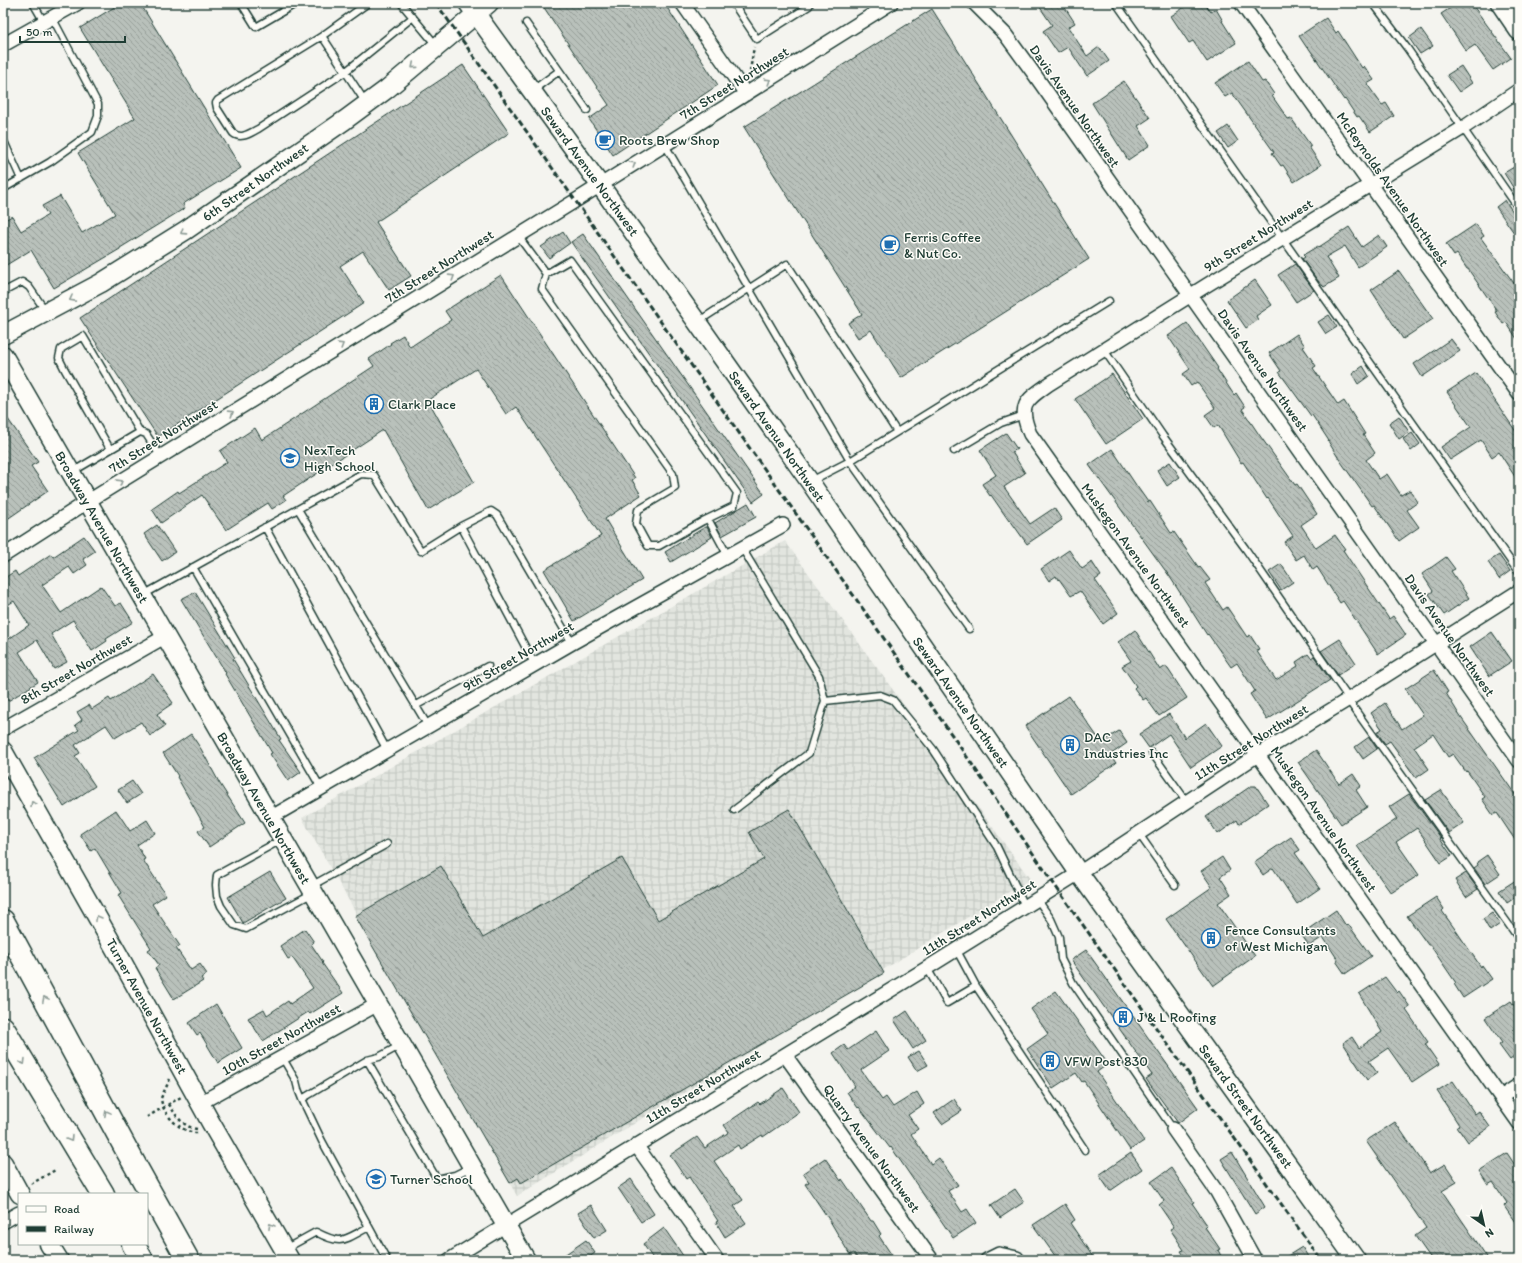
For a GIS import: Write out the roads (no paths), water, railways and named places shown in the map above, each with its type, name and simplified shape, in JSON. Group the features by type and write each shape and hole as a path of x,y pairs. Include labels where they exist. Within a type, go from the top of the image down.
{"highway":[{"path":"3,921 125,1148 188,1260"},
{"path":"3,1028 102,1193"},
{"path":"125,1148 202,1260"}],"street":[{"path":"3,45 78,3"},
{"name":"7th Street Northwest","path":"3,556 87,502 665,145 891,3"},
{"name":"Davis Avenue Northwest","path":"974,3 1005,34 1032,71 1519,761"},
{"name":"McReynolds Avenue Northwest","path":"1241,3 1519,394"},
{"path":"1500,3 1519,31"},
{"path":"686,4 746,94"},
{"name":"6th Street Northwest","path":"3,335 101,283 186,230 367,104 438,46 478,7"},
{"name":"Seward Avenue Northwest","path":"478,7 532,91 810,482 1079,873"},
{"name":"9th Street Northwest","path":"1024,415 1024,405 1036,394 1190,296 1462,128 1519,90"},
{"name":"Broadway Avenue Northwest","path":"3,355 526,1260"},
{"name":"Muskegon Avenue Northwest","path":"1024,415 1030,434 1519,1123"},
{"name":"9th Street Northwest","path":"270,818 572,643 783,524"},
{"name":"11th Street Northwest","path":"449,1260 507,1226 636,1145 927,968 1079,873 1258,754 1348,700 1519,591"},
{"name":"8th Street Northwest","path":"3,729 166,636"},
{"name":"Turner Avenue Northwest","path":"3,751 287,1255"},
{"name":"Seward Street Northwest","path":"1079,873 1356,1260"},
{"name":"10th Street Northwest","path":"200,1103 378,1004"},
{"name":"Quarry Avenue Northwest","path":"785,1055 932,1260"},
{"path":"1501,1097 1519,1085"},
{"path":"1173,1129 1217,1192 1255,1260"},
{"path":"636,1145 717,1260"},
{"path":"4,1169 26,1189"},
{"path":"3,1222 18,1214"},
{"path":"50,1245 58,1260"},
{"path":"987,1260 998,1254 1017,1258 1018,1260"}],"lane":[{"path":"3,189 50,162 92,132 98,116 98,104 48,20 33,3"},
{"path":"241,3 256,27 297,3"},
{"path":"368,3 322,36 218,100 216,103 217,108 233,133 235,135 244,136 258,129 345,72 413,17"},
{"path":"402,3 438,46"},
{"path":"742,3 734,5 757,39 809,6 807,3"},
{"path":"1116,3 1519,573"},
{"path":"1373,3 1519,209"},
{"path":"526,23 587,110"},
{"path":"322,36 367,104"},
{"path":"532,91 559,71"},
{"path":"3,139 21,179"},
{"path":"665,145 850,461 969,630"},
{"path":"518,236 546,274"},
{"path":"570,260 736,493 734,506 660,546 648,546 636,524 638,510 674,488 673,474 542,289 546,274 570,260"},
{"path":"697,322 787,264 897,432"},
{"path":"3,292 22,282 29,287 46,312"},
{"path":"810,482 850,461 1109,301"},
{"path":"110,449 59,358 61,349 84,336 140,432 146,434 161,457"},
{"path":"1104,350 1249,554 1348,700 1519,939"},
{"path":"954,451 996,426 1024,415"},
{"path":"70,473 140,432"},
{"path":"142,596 360,474 374,475 421,551 461,526 491,512 497,515 572,643"},
{"path":"298,509 428,726"},
{"path":"708,519 728,556"},
{"path":"461,526 535,665"},
{"path":"265,528 387,750"},
{"path":"734,810 809,753 825,701 819,676 742,548"},
{"path":"193,567 321,788"},
{"path":"415,706 488,666"},
{"path":"825,701 880,695 893,700 932,749 998,847 1025,906"},
{"path":"1152,753 1187,802"},
{"path":"1139,834 1175,885"},
{"path":"282,840 217,875 216,896 234,925 246,929 387,844"},
{"path":"1037,899 1051,919 1059,937 1061,959 1072,983 1173,1129"},
{"path":"956,949 976,986 1085,1150"},
{"path":"927,968 947,1003 976,986"},
{"path":"302,1098 368,1060 379,1057 402,1044"},
{"path":"282,1057 296,1081 298,1089 322,1141 387,1260"},
{"path":"368,1060 437,1179 454,1175 472,1166"},
{"path":"287,1255 316,1232 331,1239 342,1241 369,1227"}],"railway":[{"path":"436,3 954,738 1056,887 1321,1260"}],"place":[{"name":"Roots Brew Shop","path":"605,140"},
{"name":"Ferris Coffee & Nut Co.","path":"890,245"},
{"name":"Clark Place","path":"374,404"},
{"name":"NexTech High School","path":"290,458"},
{"name":"DAC Industries Inc","path":"1070,745"},
{"name":"Fence Consultants of West Michigan","path":"1211,938"},
{"name":"J & L Roofing","path":"1123,1017"},
{"name":"VFW Post 830","path":"1050,1061"},
{"name":"Turner School","path":"376,1179"}]}
